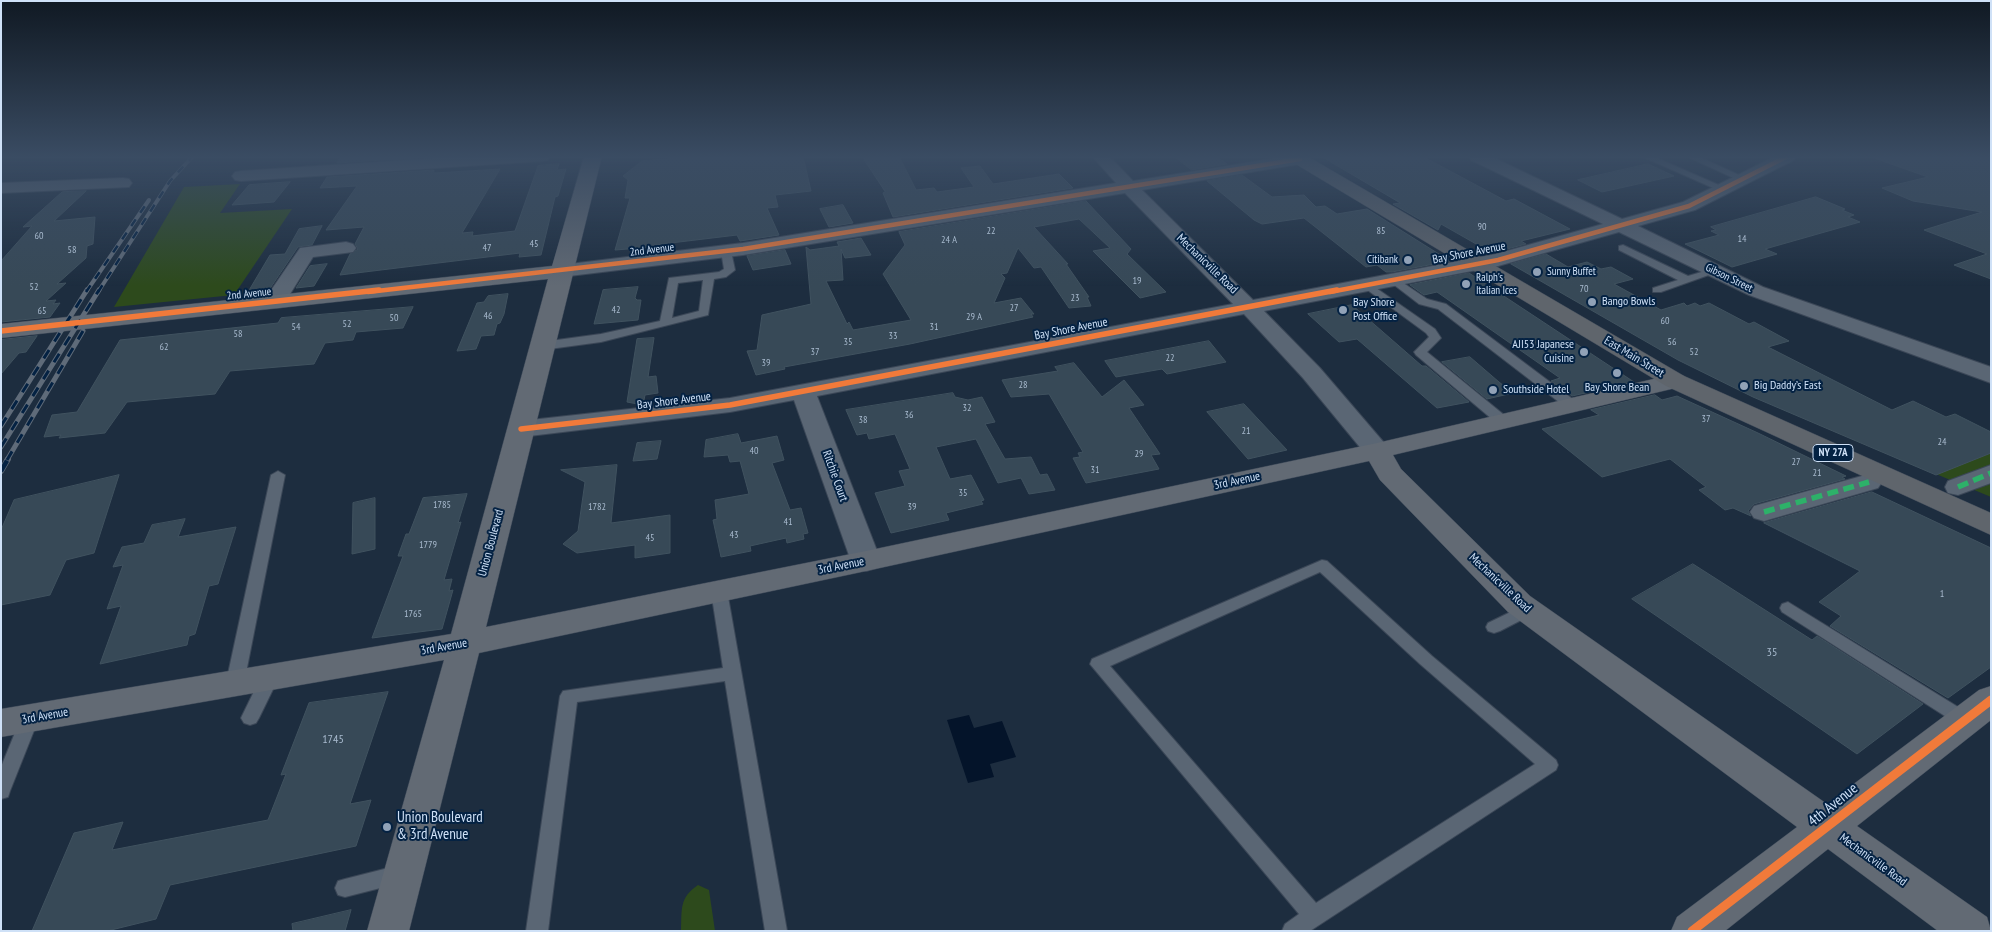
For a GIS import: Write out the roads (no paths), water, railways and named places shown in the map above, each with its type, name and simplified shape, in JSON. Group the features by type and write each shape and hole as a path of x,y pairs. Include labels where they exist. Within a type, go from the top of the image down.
{"main road":[{"name":"Union Boulevard","path":"388,931 581,199"},
{"name":"East Main Street","path":"1370,199 1675,381 1991,525"},
{"name":"2nd Avenue","path":"1,331 561,271"},
{"name":"3rd Avenue","path":"16,721 464,644 866,561 1377,451 1675,381"},
{"name":"Mechanicville Road","path":"1377,451 1390,474 1528,610 1972,931"},
{"name":"4th Avenue","path":"1692,931 1978,710"}],"street":[{"name":"2nd Avenue","path":"561,271 726,251 1051,199"},
{"name":"Mechanicville Road","path":"1143,199 1250,306 1314,374 1377,451"},
{"name":"Gibson Street","path":"1567,199 1715,271 1784,302 1963,364 1991,376"},
{"name":"Bay Shore Avenue","path":"521,429 730,405 1392,279 1480,264 1622,226 1689,206 1703,199"},
{"path":"274,302 306,252 346,248"},
{"name":"Ritchie Court","path":"804,391 866,561"},
{"path":"1958,487 1991,473"},
{"path":"1764,512 1869,482"}],"lane":[{"path":"1623,248 1688,280"},
{"path":"666,323 673,280 722,274 730,270 726,251"},
{"path":"1657,290 1715,271"},
{"path":"542,346 601,338 704,313 709,276"},
{"path":"1392,279 1423,302 1442,306 1573,406"},
{"path":"1366,284 1431,331 1435,338 1420,352 1504,422"},
{"path":"234,683 278,475"},
{"path":"1292,931 1549,765 1432,657 1322,565 1098,664 1314,916"},
{"path":"719,591 776,931"},
{"path":"1788,608 1978,710"},
{"path":"1494,627 1528,610"},
{"path":"536,931 569,696 733,673"},
{"path":"250,718 270,678"},
{"path":"1,791 16,721"},
{"path":"345,888 403,873"}],"water":[{"path":"969,715 974,728 1002,721 1016,757 990,764 994,777 968,783 947,720"}],"railway":[{"path":"98,292 158,199"},
{"path":"86,292 149,200"},
{"path":"1,426 87,290"},
{"path":"1,447 99,290"},
{"path":"7,460 83,331"},
{"path":"1,471 8,459"}],"place":[{"name":"Citibank","path":"1408,260"},
{"name":"Sunny Buffet","path":"1537,272"},
{"name":"Ralph's Italian Ices","path":"1466,284"},
{"name":"Bango Bowls","path":"1592,302"},
{"name":"Bay Shore Post Office","path":"1343,310"},
{"name":"AJI53 Japanese Cuisine","path":"1584,352"},
{"name":"Bay Shore Bean","path":"1617,373"},
{"name":"Big Daddy’s East","path":"1744,386"},
{"name":"Southside Hotel","path":"1493,390"},
{"name":"Union Boulevard & 3rd Avenue","path":"387,827"}]}
